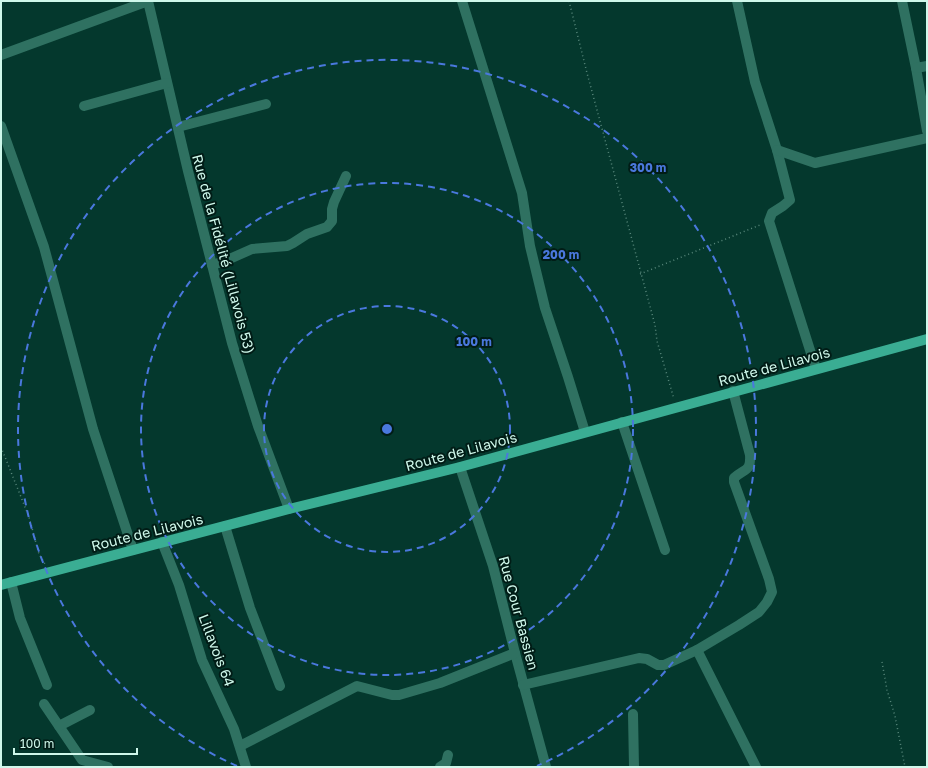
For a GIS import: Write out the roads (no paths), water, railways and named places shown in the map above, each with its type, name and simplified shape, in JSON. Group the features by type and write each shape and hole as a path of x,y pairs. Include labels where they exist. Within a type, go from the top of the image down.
{"main road":[{"name":"Route de Lilavois","path":"6,584 289,509 460,467 927,339"}],"street":[{"path":"1,55 148,1"},
{"name":"Rue de la Fidélité (Lillavois 53)","path":"148,1 212,265 239,365 258,426 289,509"},
{"path":"462,1 522,193 530,246 545,308 585,432"},
{"path":"737,1 755,82 777,150 790,200 772,212 769,221 816,369"},
{"path":"902,1 925,108 927,130"},
{"path":"916,68 927,66"},
{"path":"84,106 167,83"},
{"path":"178,127 266,104"},
{"path":"1,126 44,247 93,429 133,550"},
{"path":"777,150 815,163 927,138"},
{"path":"212,265 252,249 287,246 307,234 327,227 332,221 332,209 334,202 346,176"},
{"path":"523,685 639,658 647,659 658,665 664,665 697,650 739,625 759,612 767,602 772,592 770,580 734,482 734,478 747,470 751,463 750,454 733,391"},
{"path":"622,422 665,550"},
{"name":"Rue Cour Bassien","path":"460,467 492,566 546,767"},
{"path":"225,526 250,608 280,686"},
{"name":"Lillavois 64","path":"162,542 179,585 202,660 234,729 246,767"},
{"path":"6,584 47,685"},
{"path":"697,650 756,767"},
{"path":"240,746 357,686 392,695 399,695 440,683 515,653"},
{"path":"44,704 82,760 108,767"},
{"path":"59,726 90,710"},
{"path":"633,714 634,767"},
{"path":"440,767 446,763 448,754"}]}
